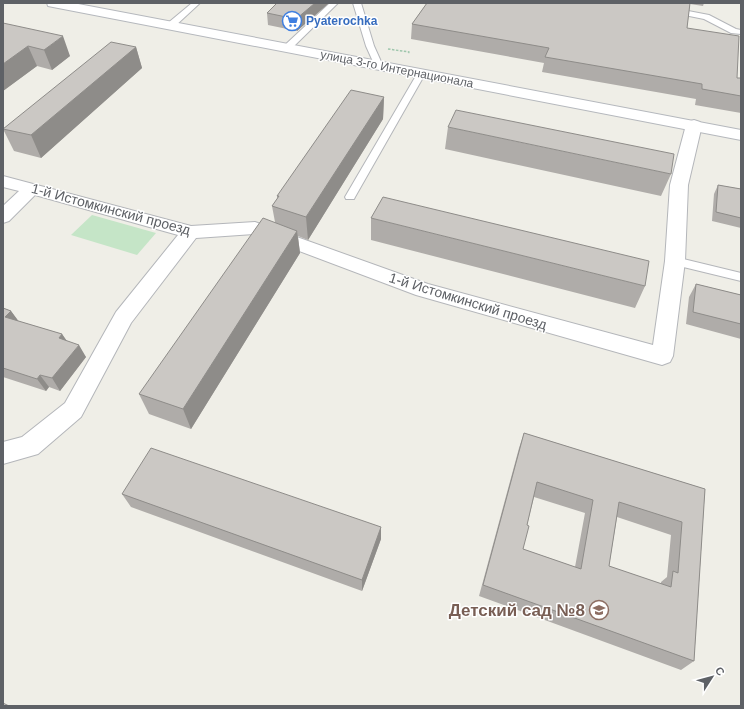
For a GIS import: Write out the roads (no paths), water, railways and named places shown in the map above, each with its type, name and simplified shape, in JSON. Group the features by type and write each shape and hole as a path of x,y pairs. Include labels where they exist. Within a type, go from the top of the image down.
{"street":[{"name":"улица 3-го Интернационала","path":"53,3 741,135"},
{"name":"1-й Истомкинский проезд","path":"3,181 191,232 255,228 423,290 662,356 675,261 679,185 694,125"},
{"path":"3,217 32,188"},
{"path":"3,453 30,446 73,410 123,318 191,232"}],"lane":[{"path":"170,25 196,3"},
{"path":"288,47 334,3"},
{"path":"357,3 370,46 379,66"},
{"path":"653,3 653,6 706,17 734,31 741,32"},
{"path":"350,197 421,74"},
{"path":"675,261 741,277"}],"place":[{"name":"Pyaterochka","path":"292,21"},
{"name":"Детский сад №8","path":"599,610"}]}
